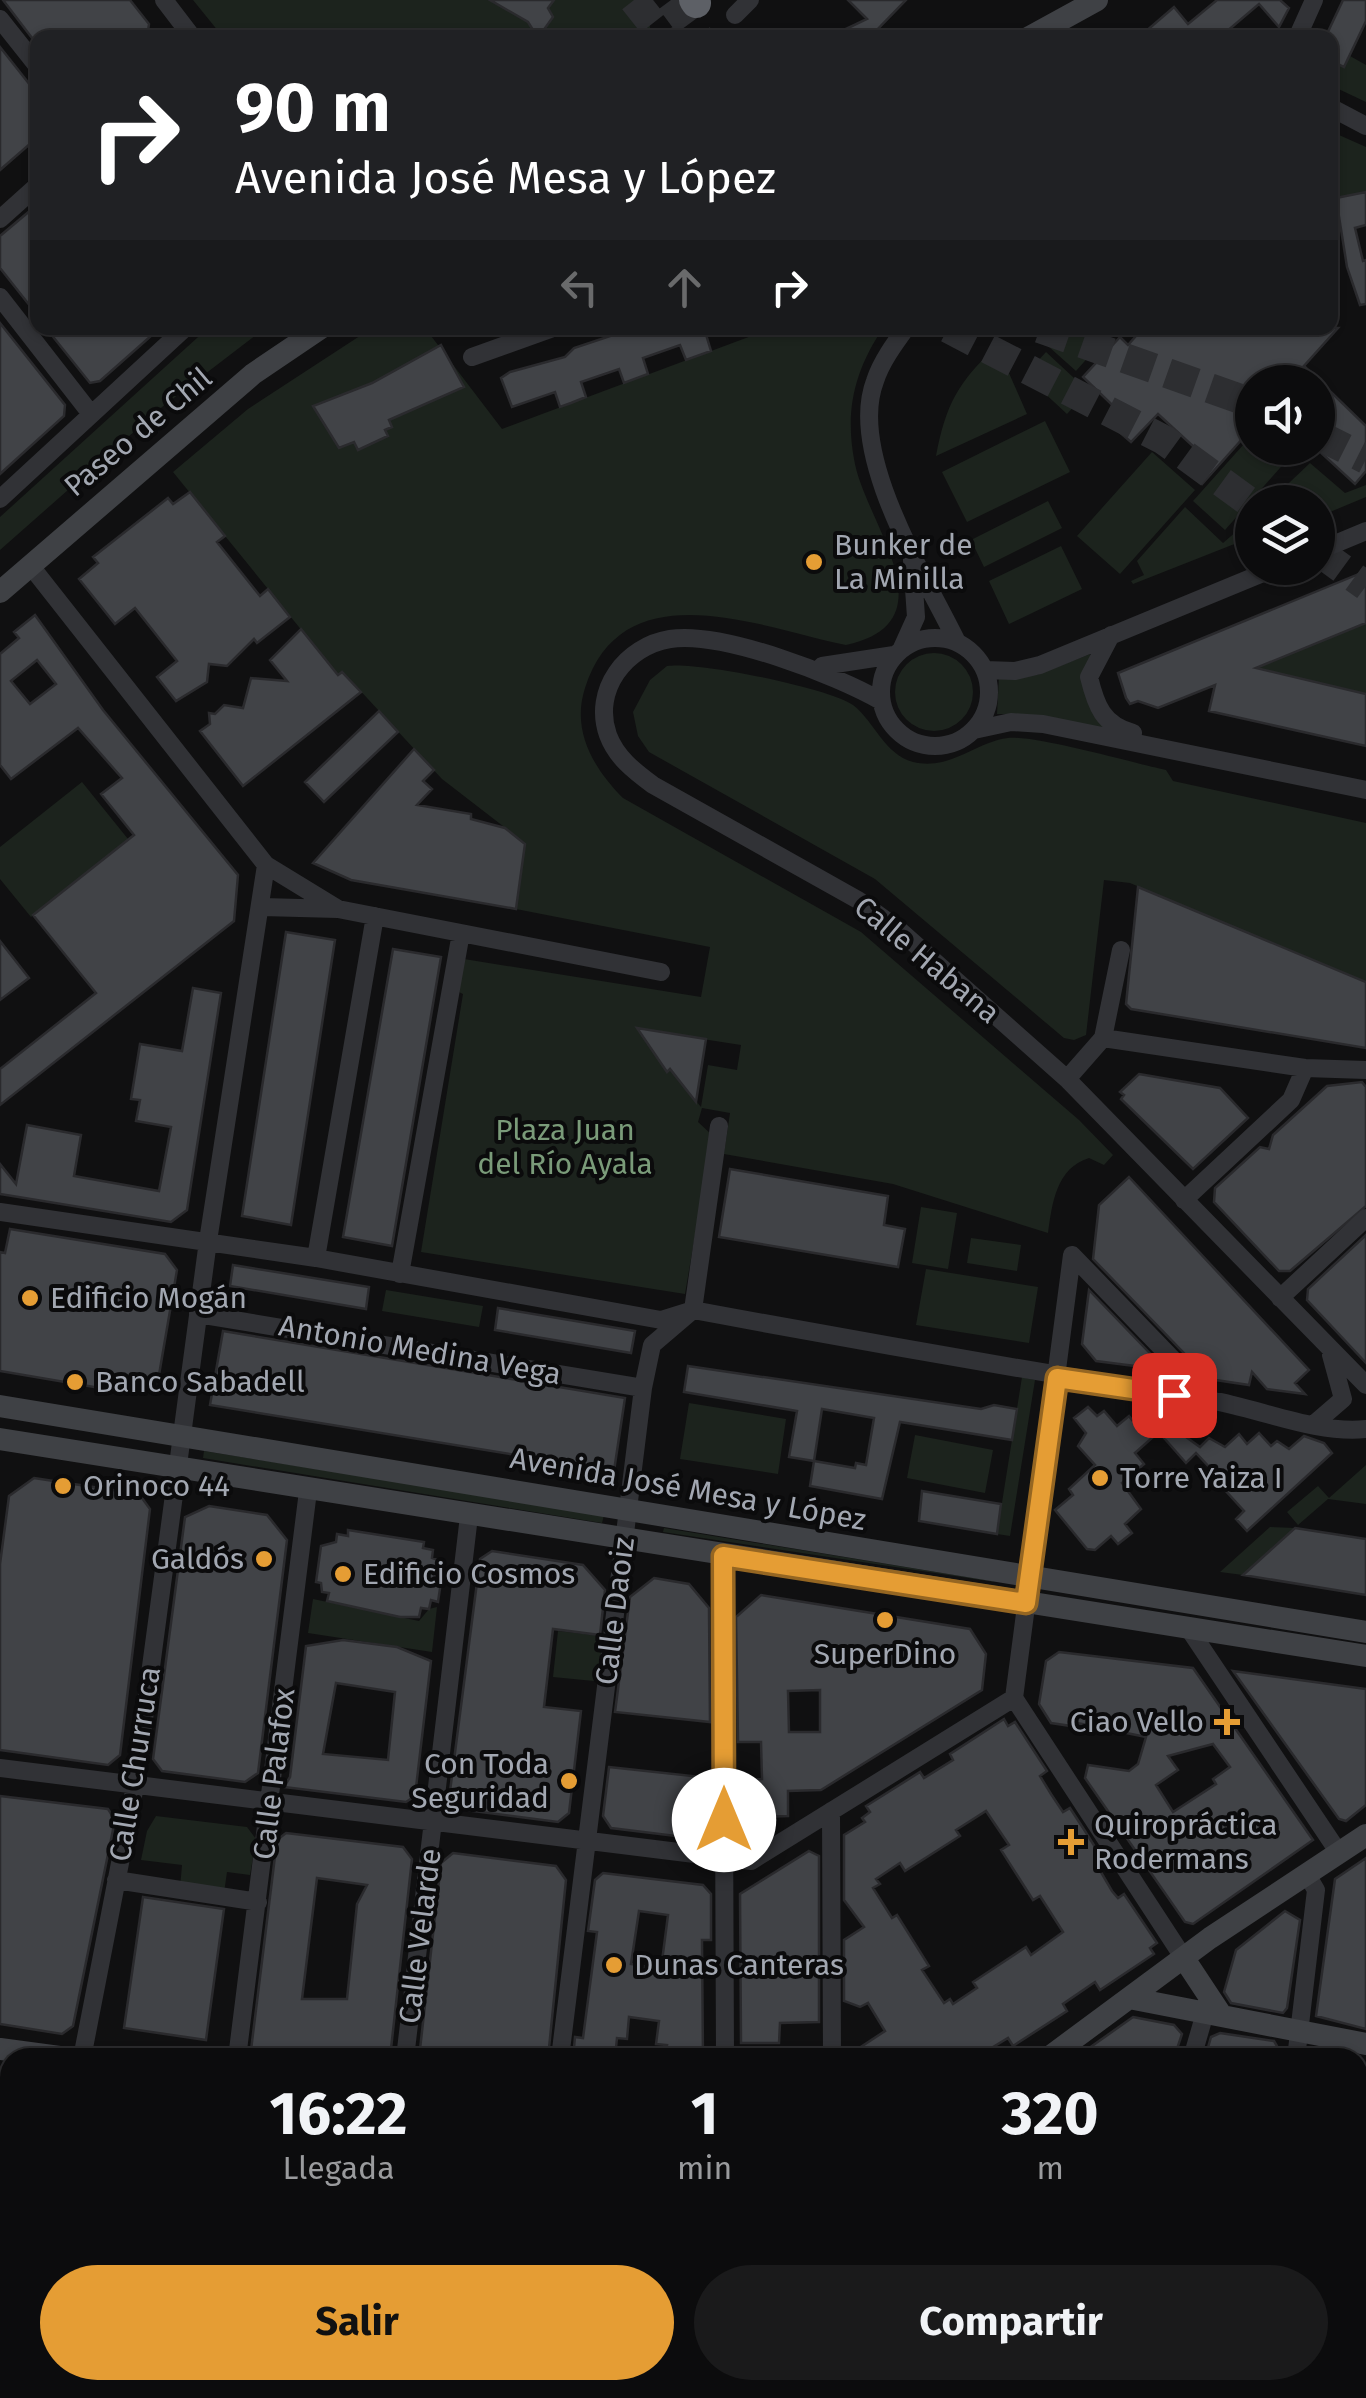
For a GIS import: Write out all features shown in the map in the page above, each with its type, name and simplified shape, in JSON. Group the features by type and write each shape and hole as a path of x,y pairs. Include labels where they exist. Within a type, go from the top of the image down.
{"street":[{"path":"164,0 187,30"},
{"path":"735,15 750,0"},
{"path":"1043,30 1097,0"},
{"path":"1301,30 1314,0"},
{"path":"0,19 30,56"},
{"path":"1338,111 1366,126"},
{"path":"0,219 30,193"},
{"path":"0,298 91,414"},
{"path":"0,499 177,335"},
{"name":"Paseo de Chil","path":"0,592 252,374 310,335"},
{"path":"472,357 533,335"},
{"path":"902,335 874,382 868,424 875,463 957,642 985,670 989,702 974,730"},
{"path":"1335,543 1366,531"},
{"path":"910,544 916,616 881,685 881,701 897,731 927,746 960,740 974,730 1010,722 1043,724 1366,790"},
{"path":"30,566 266,865 338,909"},
{"path":"985,670 1015,670 1040,664 1235,584"},
{"path":"1110,635 1089,678 1097,708 1116,728 1204,754"},
{"name":"Calle Habana","path":"898,652 845,666 812,666 702,640 672,638 637,650 612,678 603,710 608,735 626,764 653,785 872,909 1067,1080 1366,1385"},
{"path":"898,652 919,639 957,642"},
{"name":"Calle Habana","path":"812,666 881,701"},
{"path":"181,1435 266,865"},
{"path":"262,907 338,909 661,972"},
{"path":"316,1258 375,916"},
{"path":"400,1274 460,933"},
{"path":"1067,1080 1103,1038 1122,950"},
{"path":"1103,1038 1305,1068 1366,1070"},
{"path":"1184,1200 1291,1100 1305,1068"},
{"path":"693,1310 719,1126"},
{"path":"0,1212 316,1258 661,1320 693,1310 1057,1378 1213,1401 1344,1431 1366,1428"},
{"path":"1280,1298 1366,1218"},
{"path":"1213,1401 1072,1256 1014,1698 1185,1960 1213,2015"},
{"name":"Calle Daoiz","path":"561,2048 643,1388 652,1345 693,1310"},
{"name":"Antonio Medina Vega","path":"198,1314 643,1388"},
{"path":"1314,1424 1342,1399 1329,1349"},
{"name":"Avenida José Mesa y López","path":"0,1406 1366,1632"},
{"name":"Calle Churruca","path":"84,2048 134,1786 181,1435"},
{"name":"Avenida José Mesa y López","path":"0,1438 308,1491 1366,1656"},
{"name":"Calle Palafox","path":"238,2048 272,1804 308,1491"},
{"name":"Calle Velarde","path":"406,2048 469,1516"},
{"path":"723,1556 725,2048"},
{"path":"1062,2048 1210,1938 1357,1843 1224,1682 1186,1626"},
{"path":"0,1768 751,1861 1014,1698"},
{"path":"831,1811 832,2048"},
{"path":"1297,2048 1316,1890 1306,1873"},
{"path":"116,1880 258,1902"},
{"path":"1129,1998 1366,2044"},
{"path":"1197,2048 1213,2015"}],"green space":[{"path":"193,0 653,0 651,30 217,30"},
{"path":"1350,56 1366,65 1366,102 1338,89 1338,64 1344,67"},
{"path":"1338,135 1366,147 1366,192 1338,199"},
{"path":"200,335 256,335 162,407 0,550 0,517"},
{"name":"Plaza Juan del Río Ayala","path":"361,335 430,335 502,429 754,335 879,335 859,375 851,423 861,484 894,567 899,592 894,615 878,633 846,645 735,619 661,617 630,629 604,651 585,688 581,704 583,734 603,775 623,798 861,932 1079,1120 1113,1155 1104,1165 1089,1158 1069,1170 1058,1188 1048,1233 893,1184 724,1154 730,1113 702,1108 698,1122 712,1135 685,1294 421,1252 463,994 459,992 464,959 701,997 710,947 516,909 525,843 442,779 343,672 338,675 173,472 248,409","holes":["638,1029 741,1045 737,1070 708,1065 701,1107 670,1069 667,1071"]},
{"path":"1058,335 1108,335 1076,371 1048,346"},
{"path":"997,346 1027,414 936,456 956,395 972,371"},
{"path":"1046,352 1088,391 1067,414 1025,375"},
{"path":"1045,421 1070,472 967,522 942,472"},
{"path":"1152,452 1195,490 1120,574 1077,536"},
{"path":"1235,454 1235,465 1283,465 1265,485 1235,485 1235,519 1225,530 1193,501"},
{"path":"1312,465 1345,493 1366,485 1366,497 1335,510 1335,485 1287,485"},
{"path":"1048,501 1062,528 984,567 971,540"},
{"path":"1185,507 1223,543 1235,533 1235,544 1133,584 1131,581 1144,575 1137,561"},
{"path":"1061,546 1082,589 1009,624 989,581"},
{"path":"1366,623 1366,694 1255,668"},
{"path":"934,653 949,656 961,665 970,677 970,707 961,719 949,728 934,731 919,728 907,719 898,707 895,692 898,677 907,665 919,656"},
{"path":"1090,654 1111,732 1026,714 997,714 999,676 1037,675"},
{"path":"667,666 733,672 839,698 861,712 894,752 913,762 939,763 996,741 1021,738 1166,770 1173,781 1366,823 1366,982 1130,883 1104,880 1086,1035 1074,1040 1064,1038 875,879 649,752 638,736 633,712 650,680"},
{"path":"82,782 128,839 31,917 0,879 0,847"},
{"path":"921,1207 957,1213 948,1269 912,1263"},
{"path":"971,1238 1021,1245 1017,1271 967,1263"},
{"path":"926,1269 1038,1287 1029,1343 916,1325"},
{"path":"386,1290 483,1306 479,1327 382,1311"},
{"path":"1022,1377 1035,1380 1010,1536 997,1534"},
{"path":"689,1403 786,1419 778,1474 680,1459"},
{"path":"915,1435 993,1450 985,1493 907,1478"},
{"path":"204,1451 604,1515 602,1523 203,1458"},
{"path":"1366,1465 1366,1504 1328,1499 1298,1525 1287,1512 1318,1486 1329,1498"},
{"path":"1270,1527 1295,1528 1243,1575 1220,1572"},
{"path":"664,1528 992,1581 995,1582 663,1532"},
{"path":"313,1599 419,1621 429,1609 437,1607 432,1652 308,1633"},
{"path":"558,1631 610,1637 604,1682 553,1677"},
{"path":"156,1816 247,1827 256,1839 250,1875 227,1872 224,1893 180,1888 182,1865 141,1860 147,1831"}],"building":[{"path":"3,0 130,0 149,24 148,30 30,30 30,35"},
{"path":"490,0 554,0 548,8 553,17 544,30 533,30 528,22"},
{"path":"848,0 906,0 877,30 844,30 867,19"},
{"path":"1217,0 1280,0 1289,8 1279,27 1259,4 1228,30 1147,30 1174,7 1188,24"},
{"path":"1343,0 1366,0 1366,21 1344,67 1338,64 1338,30 1329,30"},
{"path":"0,47 30,85 30,144 0,170"},
{"path":"1366,192 1366,225 1355,228 1363,261 1366,260 1366,304 1360,305 1347,267 1338,198"},
{"path":"30,211 30,306 0,268 0,236"},
{"path":"0,323 65,405 64,416 0,474"},
{"path":"52,335 152,335 100,381 90,383"},
{"path":"613,335 706,335 711,351 686,360 680,345 643,358 648,374 624,383 619,369 581,382 586,397 571,403 560,407 555,392 512,407 501,378 565,357 574,348"},
{"path":"1137,335 1332,335 1305,365 1235,365 1235,447 1202,484 1191,475 1206,458 1158,414 1131,442 1118,431 1128,420 1083,377 1120,337 1128,345"},
{"path":"441,345 464,387 389,420 392,427 385,430 388,436 358,450 354,442 339,448 313,406 372,383"},
{"path":"1335,396 1366,426 1366,471 1355,484 1334,465"},
{"path":"190,492 225,536 217,542 260,596 268,589 290,617 257,643 254,639 227,666 209,664 207,682 176,701 157,677 177,661 135,608 115,624 79,579 98,563 93,557 168,498 173,504"},
{"path":"1366,571 1366,623 1256,668 1366,694 1366,746 1209,711 1215,685 1158,708 1138,701 1130,704 1126,698 1118,673"},
{"path":"35,615 103,710 238,875 234,921 0,1105 0,1069 96,993 33,915 134,835 101,794 122,778 78,728 11,779 0,765 0,654 19,638 14,632","holes":["37,660 56,684 30,704 11,681"]},
{"path":"301,629 338,675 342,672 361,692 243,786 200,731 210,724 209,713 215,714 224,705 243,708 251,678 287,681 270,660"},
{"path":"379,711 398,732 324,802 305,782"},
{"path":"414,749 434,770 423,781 432,789 417,805 471,814 471,819 505,828 525,844 516,909 351,880 313,863"},
{"path":"1138,887 1366,982 1366,1048 1131,1009 1126,1004"},
{"path":"286,932 335,940 291,1225 242,1216"},
{"path":"0,941 29,978 0,1000"},
{"path":"393,949 441,957 392,1246 343,1237"},
{"path":"193,988 221,993 187,1210 171,1222 0,1194 0,1164 16,1184 27,1125 81,1135 74,1176 159,1191 171,1127 136,1121 140,1100 131,1099 140,1044 182,1051"},
{"path":"637,1028 706,1039 696,1102 670,1069 667,1072"},
{"path":"1139,1074 1220,1088 1248,1118 1193,1169 1121,1099 1124,1095 1120,1092"},
{"path":"1362,1082 1366,1087 1366,1206 1290,1271 1279,1271 1214,1202 1215,1188 1260,1147 1269,1149 1273,1135 1327,1086"},
{"path":"730,1169 888,1196 884,1225 905,1229 898,1267 719,1237"},
{"path":"1129,1177 1309,1370 1295,1383 1305,1394 1267,1389 1252,1372 1249,1385 1209,1379 1093,1259 1099,1205"},
{"path":"10,1229 165,1254 177,1270 159,1375 135,1394 0,1371 0,1252 5,1253"},
{"path":"1366,1235 1366,1363 1307,1300 1308,1289"},
{"path":"233,1265 369,1287 366,1309 230,1286"},
{"path":"1089,1290 1166,1370 1096,1361 1082,1344"},
{"path":"498,1308 635,1331 631,1353 495,1330"},
{"path":"223,1331 625,1398 614,1471 210,1405"},
{"path":"688,1366 981,1409 994,1405 1017,1409 1012,1440 900,1422 882,1499 810,1486 814,1461 789,1457 797,1411 684,1392","holes":["822,1409 874,1418 866,1465 856,1463 855,1468 814,1461"]},
{"name":"Torre Yaiza I","path":"1088,1407 1097,1416 1104,1411 1117,1426 1129,1416 1132,1420 1139,1414 1148,1415 1161,1430 1135,1453 1144,1464 1122,1483 1141,1509 1125,1524 1132,1533 1118,1544 1111,1536 1095,1550 1087,1549 1055,1510 1073,1495 1069,1489 1095,1465 1078,1446 1086,1433 1074,1418"},
{"path":"1175,1429 1200,1447 1209,1438 1225,1447 1239,1434 1247,1444 1259,1433 1271,1446 1277,1441 1289,1449 1304,1436 1324,1443 1332,1453 1247,1531 1236,1519 1244,1511 1224,1489 1227,1486 1196,1453 1186,1463 1164,1438"},
{"path":"34,1478 139,1494 150,1509 120,1755 108,1765 0,1750 0,1564 9,1496"},
{"path":"922,1491 1001,1504 997,1534 919,1521"},
{"path":"209,1506 267,1515 287,1540 258,1773 245,1782 162,1771 153,1759 185,1517"},
{"path":"1295,1528 1366,1539 1366,1595 1243,1575"},
{"name":"Edificio Cosmos","path":"348,1530 424,1542 423,1548 433,1550 432,1558 444,1562 438,1602 431,1600 429,1609 421,1608 419,1617 400,1617 327,1601 329,1593 322,1592 321,1583 316,1582 321,1546 336,1542 337,1534 348,1536"},
{"path":"492,1551 583,1565 605,1590 600,1635 553,1629 544,1707 581,1711 569,1813 558,1822 458,1809 449,1799 480,1559"},
{"path":"654,1578 689,1584 709,1608 710,1722 615,1712 630,1597"},
{"path":"761,1595 970,1629 986,1654 982,1690 821,1790 788,1791 788,1816 739,1818 739,1780 762,1779 761,1742 738,1742 736,1617","holes":["820,1690 820,1732 789,1732 788,1691"]},
{"path":"343,1640 397,1647 431,1661 415,1796 406,1802 284,1787 290,1777 306,1646","holes":["336,1683 395,1692 388,1760 323,1754"]},
{"path":"1059,1652 1193,1668 1313,1840 1193,1924 1185,1922 1085,1778 1088,1765 1129,1771 1138,1764 1146,1737 1072,1722 1071,1726 1051,1723 1039,1704 1046,1661","holes":["1213,1744 1230,1767 1213,1779 1216,1784 1173,1812 1156,1785 1178,1770 1168,1756"]},
{"path":"1233,1671 1366,1689 1366,1805 1346,1821 1339,1819"},
{"path":"1004,1719 1008,1726 1015,1722 1047,1771 1040,1776 1051,1794 1063,1812 1070,1808 1102,1858 1095,1862 1112,1891 1118,1898 1124,1894 1157,1943 1150,1948 1154,1954 1100,1990 1095,1982 1063,2004 1067,2011 1013,2046 1008,2038 992,2048 859,2048 885,2031 868,2003 860,2007 844,2001 844,1940 864,1927 844,1900 844,1835 865,1822 862,1818 870,1812 866,1806 920,1772 924,1778 953,1760 950,1754","holes":["986,1811 1009,1845 1001,1850 1033,1900 1040,1896 1063,1932 1031,1955 1026,1947 973,1982 977,1988 953,2004 950,1999 944,2003 922,1970 929,1966 897,1915 892,1918 873,1888 880,1884 876,1879 900,1863 905,1871 960,1836 956,1830"]},
{"path":"609,1767 711,1778 711,1830 700,1839 611,1828 603,1816"},
{"path":"0,1796 108,1809 115,1820 73,2026 62,2034 0,2024"},
{"path":"286,1833 403,1847 412,1859 391,2048 251,2048 277,1840","holes":["317,1878 367,1885 357,1904 347,1999 302,1999"]},
{"path":"809,1851 819,1856 819,2022 780,2023 779,2043 741,2043 740,1894"},
{"path":"453,1853 556,1866 566,1880 549,2048 420,2048 441,1863"},
{"path":"1366,1858 1366,2029 1316,2016 1335,1879"},
{"name":"Dunas Canteras","path":"603,1873 703,1885 711,1894 711,1940 702,1940 703,2048 667,2048 656,2044 659,2021 629,2017 627,2039 617,2038 616,2048 574,2048 575,2037 583,2038 597,1932 588,1931 595,1880","holes":["639,1911 668,1915 661,1969 631,1964"]},
{"path":"143,1897 224,1909 206,2040 124,2028"},
{"path":"1285,1911 1300,1920 1287,2008 1283,2013 1231,2003 1224,1992 1236,1950"},
{"path":"1133,2017 1174,2025 1182,2034 1177,2048 1089,2048"},
{"path":"1220,2033 1274,2041 1278,2048 1208,2048 1211,2037"}],"tunnel":[{"path":"634,0 658,30"},
{"path":"671,0 693,30"},
{"path":"962,335 1164,440 1235,492"},
{"path":"1060,335 1235,397"},
{"path":"1335,444 1366,459"},
{"path":"1335,563 1366,586"}],"place":[{"name":"Bunker de La Minilla","path":"814,562"},
{"name":"Edificio Mogán","path":"30,1298"},
{"name":"Banco Sabadell","path":"75,1382"},
{"name":"Torre Yaiza I","path":"1100,1478"},
{"name":"Orinoco 44","path":"63,1486"},
{"name":"Galdós","path":"264,1559"},
{"name":"Edificio Cosmos","path":"343,1574"},
{"name":"SuperDino","path":"885,1620"},
{"name":"Ciao Vello","path":"1227,1722"},
{"name":"Con Toda Seguridad","path":"569,1781"},
{"name":"Quiropráctica Rodermans","path":"1071,1842"},
{"name":"Dunas Canteras","path":"614,1965"}],"route":[{"path":"724,1820 723,1556 1026,1603 1057,1378 1174,1395"}]}
